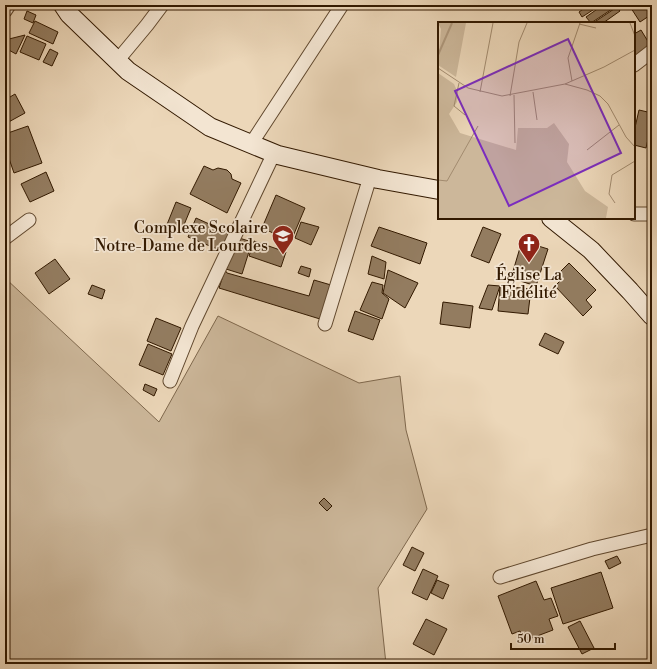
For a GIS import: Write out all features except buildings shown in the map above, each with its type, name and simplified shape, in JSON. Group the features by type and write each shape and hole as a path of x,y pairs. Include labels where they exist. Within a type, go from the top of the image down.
{"street":[{"path":"5,11 9,5"},
{"path":"62,5 69,14 128,71 210,127 274,153 370,177 438,190"},
{"path":"117,61 162,5"},
{"path":"251,144 342,5"},
{"path":"635,64 652,51"},
{"path":"170,381 192,326 274,153"},
{"path":"325,324 370,177"},
{"path":"635,214 652,214"},
{"path":"552,219 591,250 652,316"},
{"path":"5,238 29,220"},
{"path":"500,577 592,549 652,535"}],"shaded area":[{"path":"5,278 159,422 218,316 359,383 400,376 406,430 427,509 378,588 386,664 5,664"}],"place":[{"name":"Complexe Scolaire Notre-Dame de Lourdes","path":"283,256"},
{"name":"Église La Fidélité","path":"529,264"}]}
